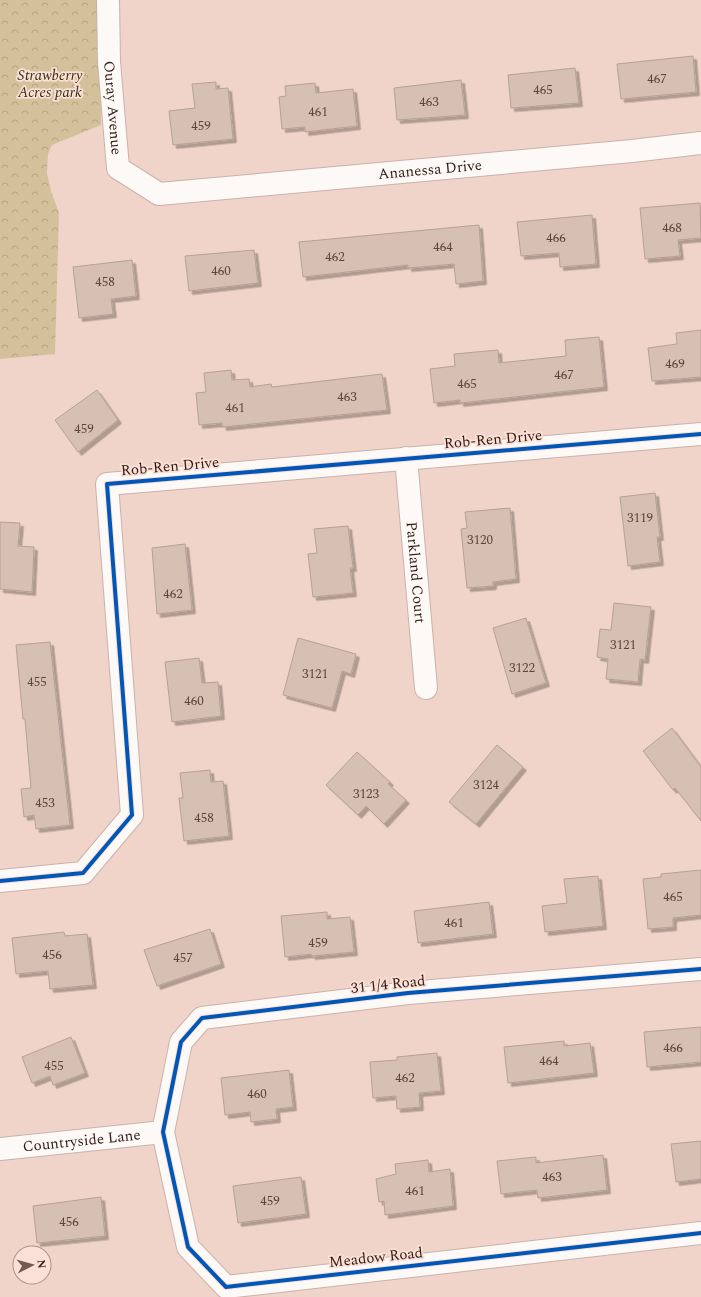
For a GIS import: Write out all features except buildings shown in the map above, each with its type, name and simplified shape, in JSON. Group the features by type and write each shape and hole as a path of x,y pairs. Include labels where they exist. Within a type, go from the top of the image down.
{"street":[{"name":"Ouray Avenue","path":"108,0 109,62 118,168 159,194"},
{"name":"Ananessa Drive","path":"159,194 701,143"},
{"name":"Rob-Ren Drive","path":"0,881 83,873 132,815 107,484 701,434"},
{"name":"Parkland Court","path":"406,458 426,688"},
{"name":"31 1/4 Road","path":"163,1132 181,1042 202,1018 408,993 701,970"},
{"name":"Countryside Lane","path":"0,1149 163,1132"},
{"name":"Meadow Road","path":"163,1132 188,1247 226,1287 701,1233"}],"green space":[{"name":"Strawberry Acres park","path":"0,0 100,0 101,125 52,145 48,154 47,173 51,191 59,213 55,354 0,359"}],"cycle path":[{"path":"0,881 83,873 132,815 107,484 701,434"},
{"path":"701,969 408,993 202,1018 181,1042 163,1132 188,1247 226,1287 701,1233"}]}
